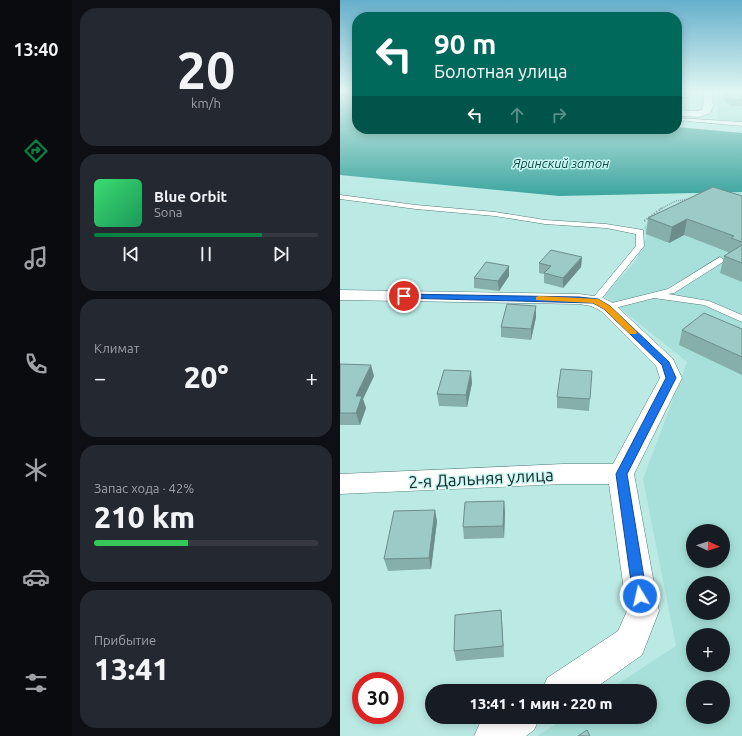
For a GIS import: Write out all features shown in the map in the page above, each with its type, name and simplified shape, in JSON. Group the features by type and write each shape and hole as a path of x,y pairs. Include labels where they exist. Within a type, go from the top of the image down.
{"street":[{"path":"340,295 594,302 666,364 671,378 621,474 642,611 630,643 570,684"},
{"name":"2-я Дальняя улица","path":"340,484 564,474 621,474"},
{"path":"493,736 511,724"}],"lane":[{"path":"340,197 416,207 495,214 545,222 606,226 640,232 640,246 594,302"},
{"path":"594,302 654,295 671,291 720,260"},
{"path":"654,295 706,303 742,319"}],"path":[{"path":"640,232 640,224 660,208 676,199 691,199"}],"shaded area":[{"path":"742,192 742,736 537,736 556,724 657,724 657,684 618,684 676,646 643,479 687,362 604,295 635,262 646,237 644,226 689,204 696,193"}],"water":[{"name":"Яринский затон","path":"340,125 352,125 352,134 682,134 682,127 742,133 742,192 559,196 340,175"}],"building":[{"path":"713,187 742,196 742,242 731,238 734,236 687,219 672,227 648,218"},
{"path":"742,245 742,263 724,256"},
{"path":"551,250 582,257 563,278 544,273 551,266 539,263"},
{"path":"486,262 509,266 498,281 474,278"},
{"path":"507,304 536,306 531,329 501,327"},
{"path":"704,313 742,329 742,357 682,330"},
{"path":"340,364 371,365 356,396 362,396 356,413 340,413"},
{"path":"561,369 592,371 590,399 557,397"},
{"path":"444,370 471,371 466,395 437,394"},
{"path":"504,501 503,526 463,527 465,502"},
{"path":"435,510 429,558 384,559 394,511"},
{"path":"501,610 503,646 454,651 455,615"},
{"path":"587,730 590,736 578,736"}],"slow traffic":[{"path":"539,298 595,300 607,307 633,332"}],"route":[{"path":"404,296 595,300 607,307 666,364 671,378 621,474 640,596"}]}
